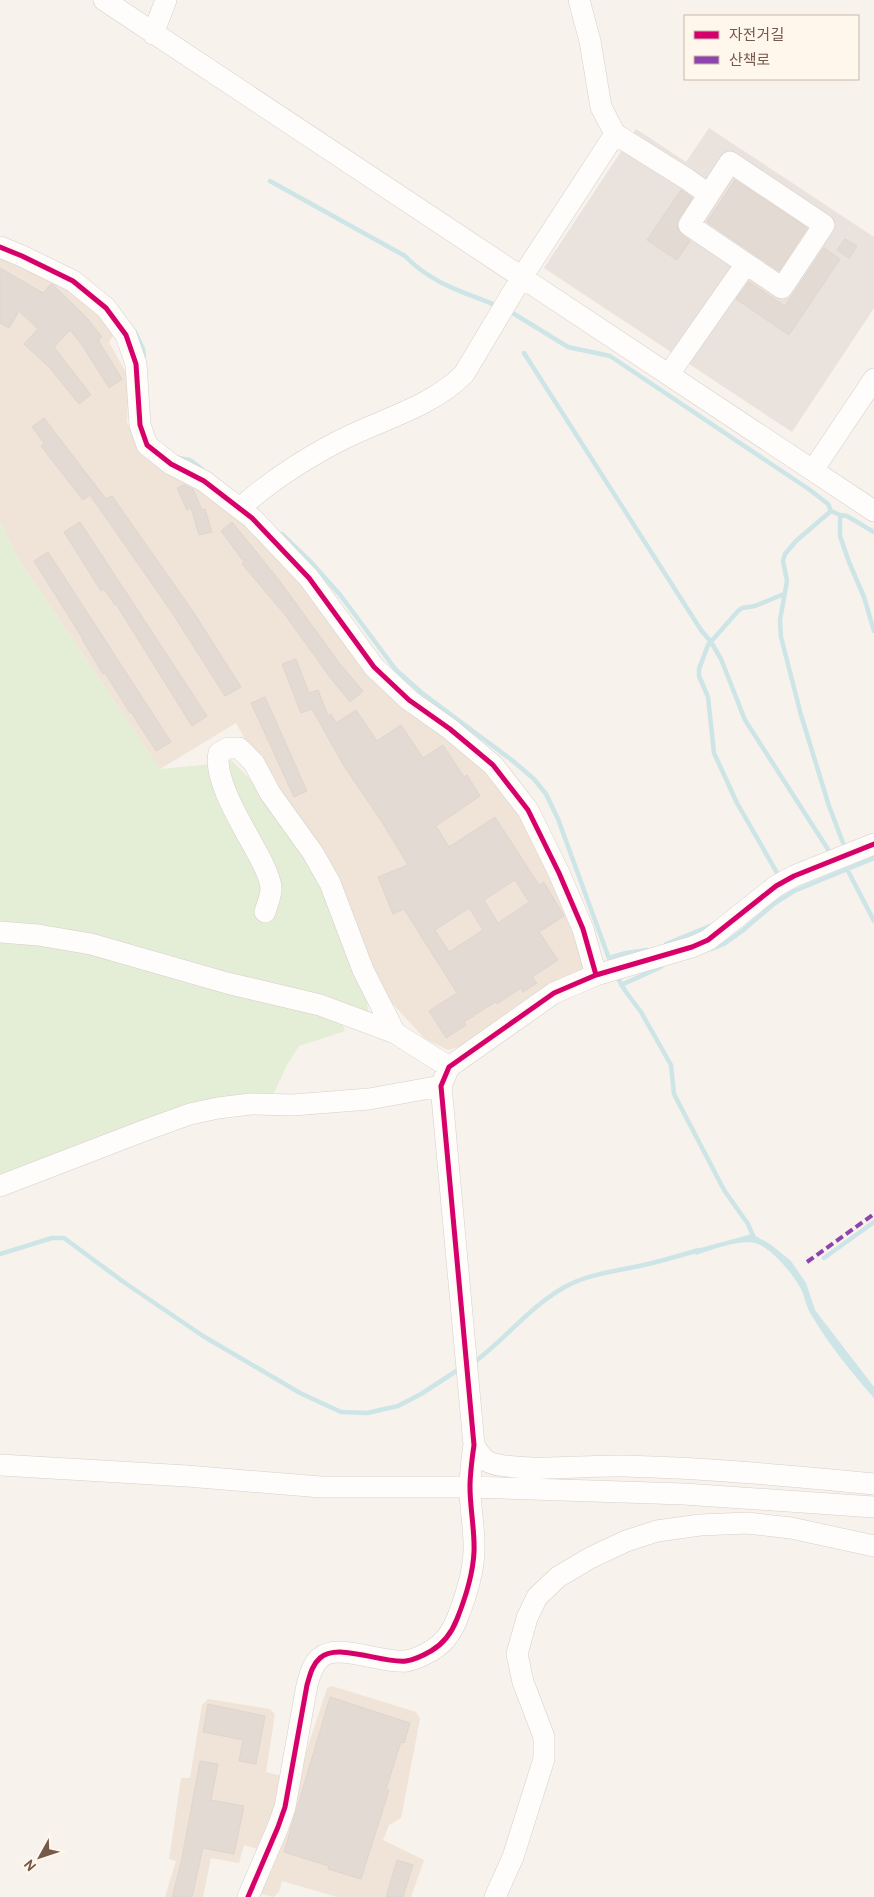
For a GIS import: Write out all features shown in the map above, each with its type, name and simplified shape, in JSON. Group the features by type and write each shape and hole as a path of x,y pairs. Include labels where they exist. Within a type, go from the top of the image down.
{"street":[{"path":"104,0 874,511"},
{"path":"153,34 166,0"},
{"path":"579,0 590,41 601,107 615,134 708,194"},
{"path":"244,504 282,474 338,441 404,412 452,386 464,374 522,277 615,134"},
{"path":"730,162 824,225 782,288 746,264 689,225 730,162"},
{"path":"0,248 22,256 73,280 106,308 126,335 136,364 140,425 148,445 171,464 244,504 252,518 309,578 374,667 409,700 450,729 493,765 528,810 559,872 583,930 607,972"},
{"path":"669,374 746,264"},
{"path":"813,470 874,379"},
{"path":"265,912 271,889 266,872 220,776 217,761 219,753 228,748 239,748 250,758 270,793 317,861 337,899 367,977 395,1033"},
{"path":"248,1897 285,1807 307,1685 313,1667 321,1656 334,1652 407,1661 425,1654 438,1646 447,1636 457,1620 468,1586 474,1553 470,1487 474,1446 441,1086 449,1067 554,993 607,972 692,947 708,940 776,886 794,876 874,844"},
{"path":"0,932 38,935 91,944 227,983 320,1005 395,1033 449,1067"},
{"path":"0,1186 190,1114 251,1104 293,1105 368,1098 441,1086"},
{"path":"474,1446 483,1460 506,1466 532,1468 641,1467 734,1472 874,1484"},
{"path":"0,1465 187,1476 320,1487 470,1487 684,1494 874,1507"},
{"path":"495,1897 513,1857 544,1759 544,1737 523,1682 518,1654 527,1618 537,1598 558,1577 590,1558 626,1541 657,1531 700,1525 747,1523 791,1528 874,1546"}],"shaded area":[{"path":"709,128 874,237 874,308 792,432 544,268 636,129 686,162"},
{"path":"0,256 43,274 91,303 115,333 109,342 129,378 127,422 144,455 243,516 478,760 526,819 584,959 582,972 467,1045 448,1050 425,1039 392,1003 236,723 160,769 18,558 0,522"},
{"path":"332,1686 416,1712 420,1719 401,1818 389,1825 383,1840 424,1860 411,1897 337,1897 282,1881 279,1892 273,1897 262,1894 260,1897 252,1897 275,1854 244,1845 239,1863 211,1858 203,1897 165,1897 176,1861 169,1859 181,1778 190,1778 202,1705 208,1699 270,1709 275,1714 266,1772 297,1780 327,1688"}],"green space":[{"path":"0,522 18,558 160,769 213,764 272,907 223,762 231,760 250,779 309,856 365,991 369,1015 0,924"},
{"path":"0,941 104,953 316,1014 342,1023 345,1031 299,1046 287,1065 274,1093 219,1098 0,1177"}],"water":[{"path":"752,1234 770,1244 791,1261 806,1283 815,1310 874,1387 874,1398 826,1338 810,1313 802,1291 794,1278 768,1250 755,1243 742,1242 696,1255 693,1250"}],"building":[{"path":"735,180 807,228 779,271 707,222"},
{"path":"681,190 692,198 677,221 678,231 690,241 677,260 647,240"},
{"path":"845,239 857,246 849,258 837,250"},
{"path":"824,248 840,259 789,335 736,299 749,282 785,306"},
{"path":"0,268 43,293 51,284 53,285 86,317 102,337 98,340 122,379 109,388 84,348 70,330 54,347 91,395 79,404 50,368 24,344 38,329 19,311 9,328 0,323"},
{"path":"44,418 106,499 112,496 192,610 241,687 225,696 173,614 90,495 83,500 41,446 44,443 32,427"},
{"path":"184,485 193,489 202,510 205,509 212,532 199,535 191,508 187,510 177,488"},
{"path":"80,522 207,716 192,726 116,604 104,589 101,591 64,532"},
{"path":"232,522 279,580 340,664 363,691 350,702 286,616 242,564 244,562 221,531"},
{"path":"48,552 171,742 156,751 105,673 103,674 34,561"},
{"path":"296,659 309,693 318,690 328,716 331,714 336,723 356,710 377,741 401,725 423,758 443,745 464,777 467,775 480,796 436,826 449,847 495,817 539,885 544,882 564,916 539,932 558,960 532,977 537,983 523,992 521,988 497,1004 495,1002 464,1022 466,1025 446,1038 429,1011 457,993 404,909 393,914 378,877 408,865 382,822 344,766 312,709 301,713 282,664","holes":["515,880 529,902 498,923 484,900","469,908 483,930 449,952 435,930"]},
{"path":"265,697 307,791 294,797 251,703"},
{"path":"330,1697 410,1723 404,1743 401,1742 386,1789 389,1790 361,1879 328,1869 329,1866 284,1852"},
{"path":"208,1704 265,1716 256,1764 239,1761 243,1740 203,1732"},
{"path":"200,1761 218,1764 211,1800 244,1806 234,1854 203,1848 192,1897 172,1897 181,1863"},
{"path":"397,1860 413,1865 403,1897 386,1897"}],"waterway":[{"path":"270,181 405,256 436,280 495,305"},
{"path":"511,312 568,347 610,356 810,490 828,504 831,511 847,516 874,532"},
{"path":"135,332 143,349 144,357"},
{"path":"524,353 701,630 711,642 721,659 745,720 831,854"},
{"path":"178,458 190,460 202,469"},
{"path":"831,511 796,541 785,554 783,561 787,581 780,620 781,637 801,715 829,806 845,848"},
{"path":"840,515 840,536 864,597 874,631"},
{"path":"282,534 310,561 341,596 396,670 422,693 513,761 534,779 546,794 558,819 611,964"},
{"path":"780,878 737,803 714,753 708,697 699,676 699,669 708,645 738,611 784,594"},
{"path":"711,949 724,944 775,903 794,891 874,858"},
{"path":"847,869 874,921"},
{"path":"666,944 710,926"},
{"path":"609,958 647,950"},
{"path":"621,985 661,967"},
{"path":"616,975 641,1012 671,1065 674,1094 724,1190 748,1224 754,1238"},
{"path":"824,1258 874,1222"},
{"path":"0,1254 52,1238 64,1238 125,1283 203,1336 300,1393 341,1412 367,1413 398,1406 421,1394 461,1368"},
{"path":"473,1363 496,1345 538,1305 563,1288 583,1279 699,1250"}],"marked path":[{"path":"807,1262 874,1214"}],"cycle path":[{"path":"0,247 73,281 106,308 126,335 136,364 140,425 147,445 171,464 204,481 252,518 309,578 374,667 409,700 450,729 493,765 528,810 559,873 583,929 596,975"},
{"path":"248,1897 285,1807 307,1685 315,1664 320,1658 338,1652 396,1661 406,1661 428,1653 443,1641 453,1628 470,1578 474,1552 470,1487 474,1445 441,1086 449,1067 554,993 596,975 692,947 708,940 776,886 794,876 874,844"}]}
